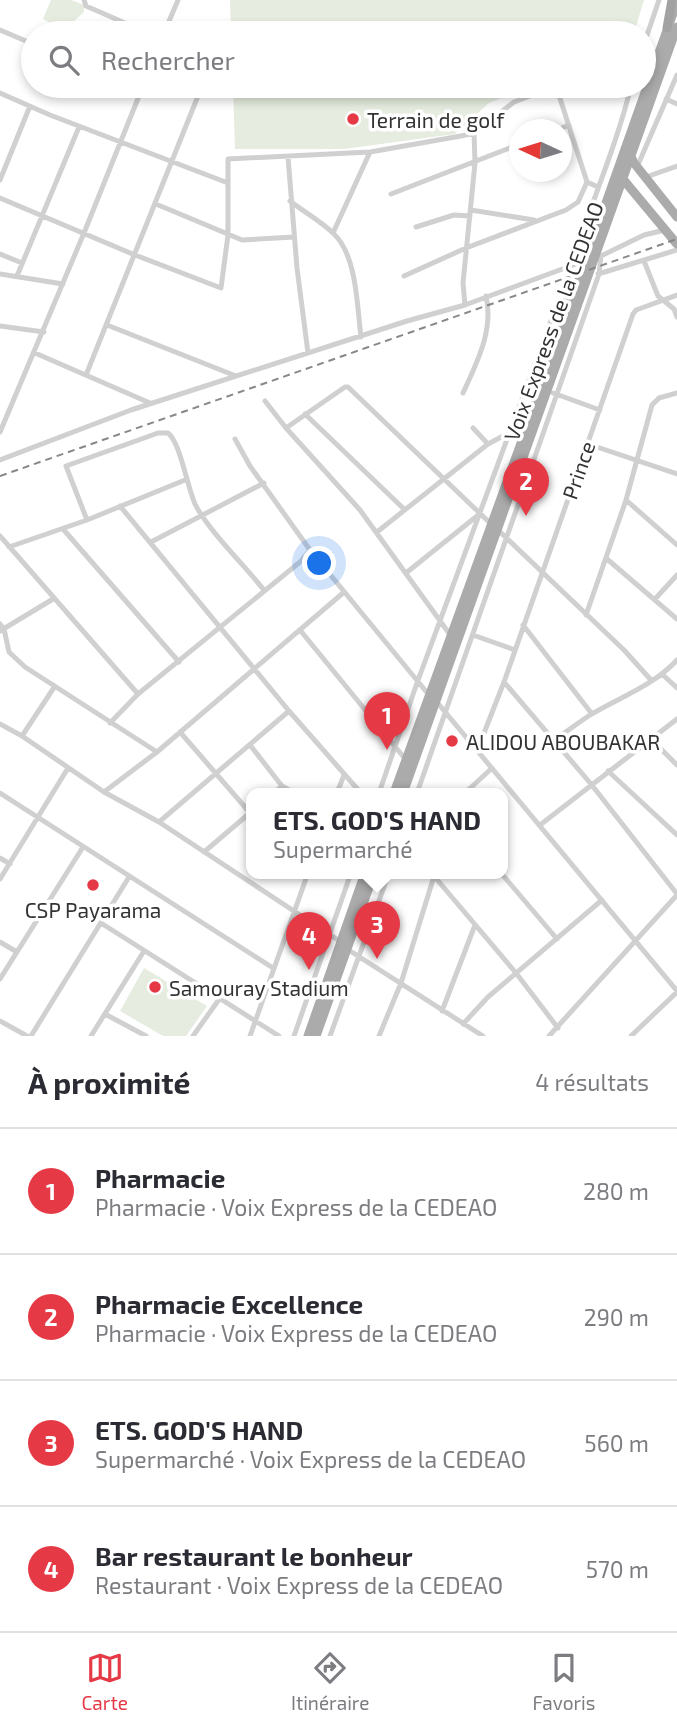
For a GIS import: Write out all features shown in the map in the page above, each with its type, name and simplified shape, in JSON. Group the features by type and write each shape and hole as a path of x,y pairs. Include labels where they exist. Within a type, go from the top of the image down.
{"highway":[{"path":"667,28 672,0"}],"main road":[{"path":"656,61 677,2"},
{"path":"656,81 677,27"},
{"path":"626,158 644,98"},
{"path":"396,788 432,698 451,636 494,527 584,261 649,98"},
{"path":"626,158 646,177 677,217"},
{"name":"Voix Express de la CEDEAO","path":"405,788 432,698 494,527 551,392 622,178 626,158"},
{"path":"622,178 677,244"},
{"path":"665,230 677,226"},
{"path":"308,1036 363,879"},
{"path":"316,1036 372,879"}],"street":[{"path":"83,0 86,6 120,21"},
{"path":"169,21 177,0"},
{"path":"652,21 659,0"},
{"path":"0,30 21,39"},
{"path":"637,167 677,75"},
{"path":"0,93 79,127 228,183"},
{"path":"0,432 122,143 136,98"},
{"path":"86,375 197,98"},
{"path":"0,198 221,288 228,235 228,159 370,152 474,133 514,102 524,98"},
{"path":"560,98 567,119"},
{"path":"571,266 628,98"},
{"path":"666,99 677,104"},
{"path":"0,180 30,106"},
{"path":"16,276 79,127"},
{"path":"465,305 463,294 475,163 474,133"},
{"path":"404,276 466,248 566,210 579,202 587,182 572,134"},
{"path":"391,194 509,149"},
{"path":"333,233 370,152"},
{"path":"288,157 290,201 308,353"},
{"path":"646,177 677,166"},
{"path":"587,182 598,187"},
{"path":"290,201 333,233 345,248 349,257 361,337"},
{"path":"156,204 242,240 294,237"},
{"path":"416,227 454,215 471,213 535,220"},
{"path":"419,788 506,538 551,392 599,274 601,256 645,235 665,230"},
{"path":"588,275 677,250"},
{"path":"0,254 22,263"},
{"path":"0,460 150,403 465,305 584,261"},
{"path":"644,261 662,300 674,309 677,317"},
{"path":"0,274 63,284"},
{"name":"Prince","path":"477,751 635,311 677,295"},
{"path":"463,393 486,333 489,316 485,296"},
{"path":"381,788 557,304 571,297"},
{"path":"107,325 236,376"},
{"path":"0,326 44,331"},
{"path":"35,353 150,403"},
{"path":"286,428 348,387 651,680"},
{"path":"551,392 600,410"},
{"path":"586,615 626,500 652,405 659,398 677,393"},
{"path":"265,401 286,428 348,495 451,636"},
{"path":"305,414 404,509"},
{"path":"473,428 488,444"},
{"path":"87,520 66,467 163,432 172,436 176,443 185,480 202,516 264,590"},
{"path":"377,532 495,439 524,435"},
{"path":"235,439 250,466 343,593 417,683 446,712 677,992 631,1036"},
{"path":"588,444 677,474"},
{"path":"9,547 87,520 185,480"},
{"path":"151,542 264,483"},
{"path":"626,500 677,545"},
{"path":"120,506 289,711 356,788"},
{"path":"406,573 480,514"},
{"path":"63,529 179,662"},
{"path":"0,536 138,694"},
{"path":"110,723 138,694 300,562 310,550"},
{"path":"607,559 677,618"},
{"path":"655,599 677,575"},
{"path":"104,792 157,752 343,593"},
{"path":"53,599 1,628 9,652 25,667 157,752"},
{"path":"523,625 592,714"},
{"path":"300,630 406,760"},
{"path":"473,635 515,650"},
{"path":"554,740 592,714 663,675 677,660"},
{"path":"663,675 677,688"},
{"path":"504,682 590,784 677,895 550,1036"},
{"path":"22,736 55,686"},
{"path":"159,822 289,711"},
{"path":"540,825 677,719"},
{"path":"0,724 104,792 159,822 483,1036"},
{"path":"180,732 246,807"},
{"path":"652,740 677,765"},
{"path":"250,745 285,788"},
{"path":"0,879 68,768"},
{"path":"470,788 492,768"},
{"path":"608,771 677,835"},
{"path":"339,788 344,775"},
{"path":"0,793 273,968"},
{"path":"204,852 246,817"},
{"path":"0,979 83,847"},
{"path":"0,858 10,864"},
{"path":"0,1021 29,1036 129,877"},
{"path":"302,879 305,883"},
{"path":"250,1036 306,879"},
{"path":"294,1036 349,879"},
{"path":"330,1036 387,879"},
{"path":"379,1036 401,983 433,879"},
{"path":"439,879 558,1028"},
{"path":"506,879 557,939"},
{"path":"463,1024 602,900"},
{"path":"101,923 279,1036"},
{"path":"442,1011 475,925"},
{"path":"0,942 17,952"},
{"path":"91,1036 144,951"},
{"path":"193,1036 220,998"},
{"path":"104,1014 146,1036"}],"shaded area":[{"path":"51,0 71,0 84,5 84,12 74,21 43,19"},
{"path":"230,0 644,0 638,21 231,21"},
{"name":"Terrain de golf","path":"233,98 501,98 489,103 455,134 344,149 235,149"},
{"name":"Samouray Stadium","path":"144,968 207,1006 186,1036 163,1036 120,1011"}],"railway":[{"path":"0,476 677,239"}],"place":[{"name":"Terrain de golf","path":"353,119"},
{"name":"Pharmacie Excellence","path":"526,516"},
{"name":"ALIDOU ABOUBAKAR","path":"452,741"},
{"name":"Pharmacie","path":"387,750"},
{"name":"CSP Payarama","path":"93,885"},
{"name":"ETS. GOD'S HAND","path":"377,959"},
{"name":"Bar restaurant le bonheur","path":"309,970"},
{"name":"Samouray Stadium","path":"155,987"}]}
